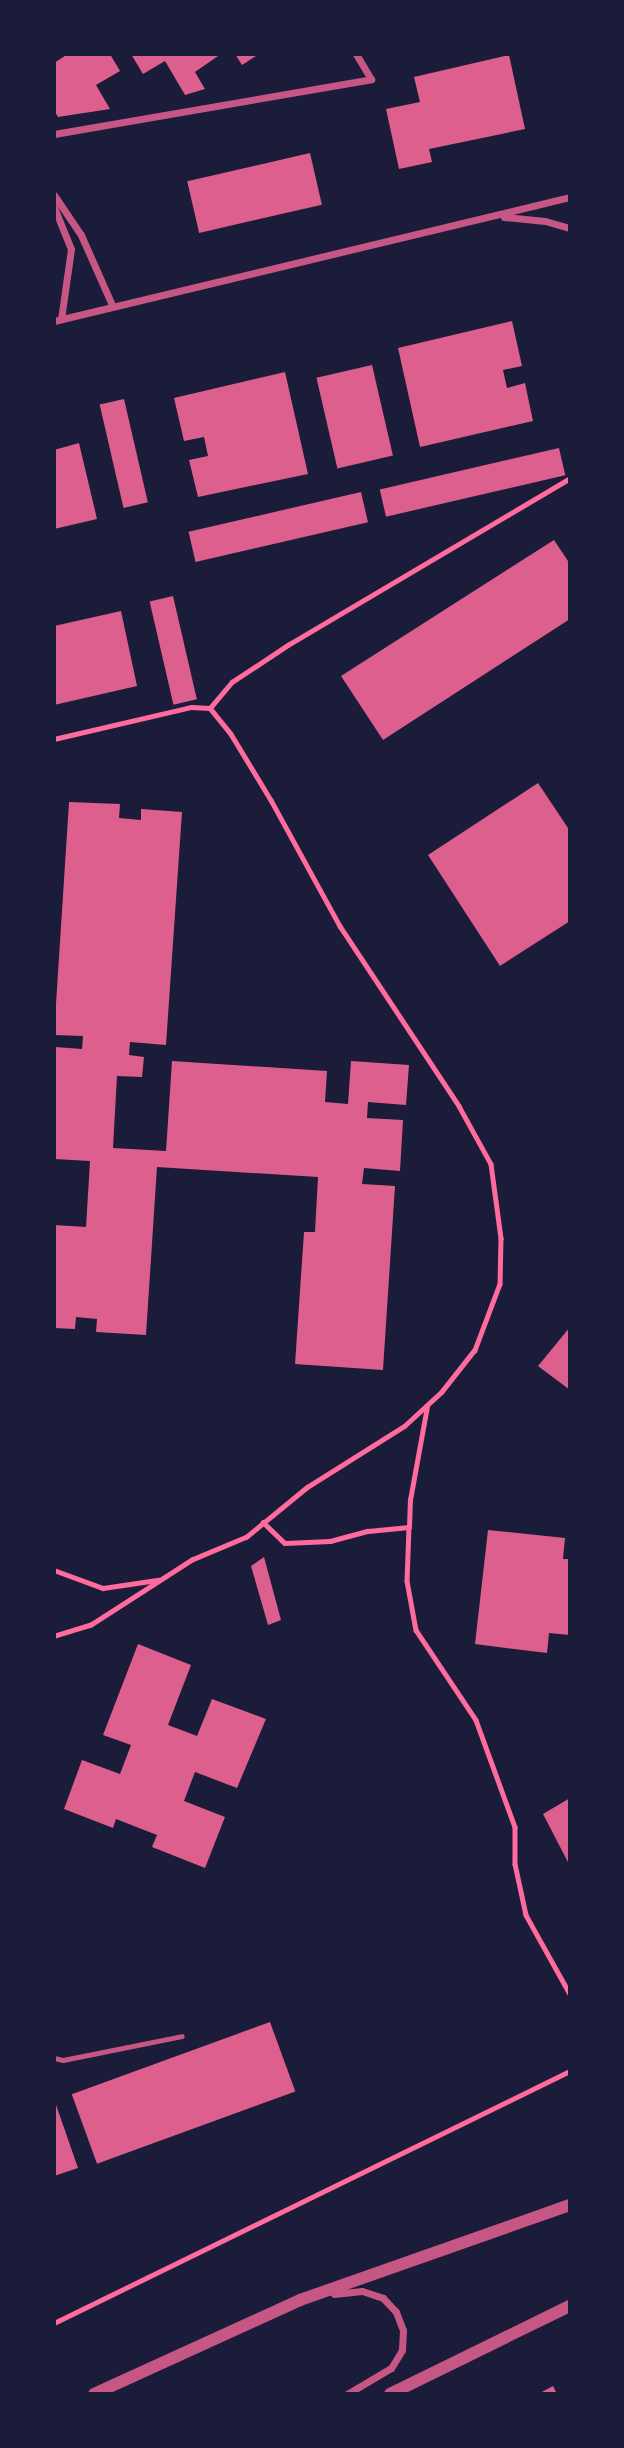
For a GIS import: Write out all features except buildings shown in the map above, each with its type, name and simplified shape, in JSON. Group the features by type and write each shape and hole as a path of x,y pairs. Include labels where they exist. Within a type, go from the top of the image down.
{"street":[{"path":"54,135 371,79 356,54"},
{"path":"54,195 80,235 112,305"},
{"path":"54,207 71,248 58,320 570,197"},
{"path":"496,216 545,220 570,228"},
{"path":"94,2394 300,2300 570,2205"},
{"path":"300,2300 362,2291 383,2298 401,2322 404,2341 391,2368 347,2394"},
{"path":"390,2394 570,2306"}],"lane":[{"path":"54,2058 63,2060 182,2036"}],"path":[{"path":"54,739 179,709 211,708 232,682 288,645 570,478"},
{"path":"54,1636 91,1625 192,1560 247,1537 308,1487 405,1426 427,1405 475,1349 500,1284 501,1238 491,1164 459,1106 340,926 277,811 231,734 211,708"},
{"path":"427,1405 410,1500 407,1581 416,1630 476,1720 515,1827 515,1864 526,1914 570,1994"},
{"path":"263,1522 285,1543 330,1541 368,1531 409,1527"},
{"path":"54,1570 103,1588 162,1579"},
{"path":"54,2323 570,2071"}]}
